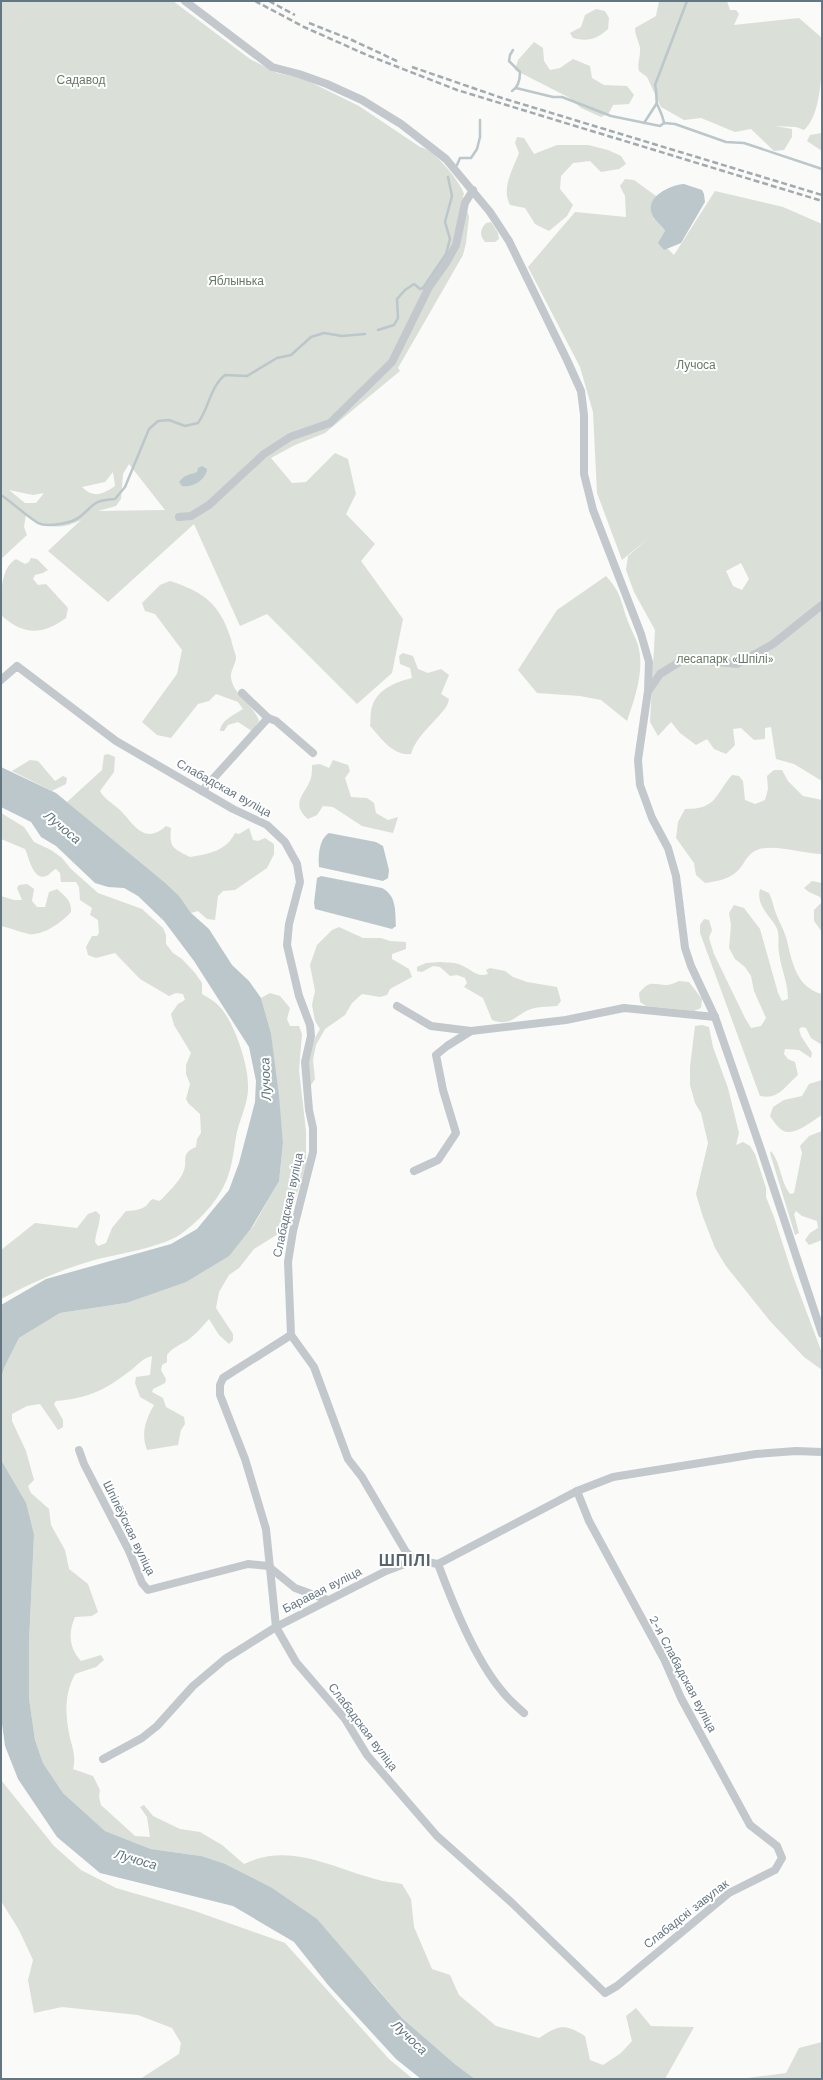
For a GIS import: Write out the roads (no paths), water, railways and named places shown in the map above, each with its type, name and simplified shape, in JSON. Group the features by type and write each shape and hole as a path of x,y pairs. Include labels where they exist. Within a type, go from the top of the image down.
{"street":[{"path":"185,1 272,67 299,74 327,84 362,100 401,124 446,159 490,212 509,241 581,391 584,415 584,474 593,510 641,634 649,662 648,691 638,760 640,785 652,818 668,848 676,876 685,948 691,966 715,1017 822,1334"},
{"path":"180,517 191,516 209,505 264,454 290,437 330,424 392,362 429,287 446,263 456,245 465,203 473,190"},
{"path":"648,691 660,674 680,661 698,660 737,664 773,644 822,605"},
{"name":"Слабадская вуліца","path":"1,680 17,666 116,741 233,809 267,825 284,842 297,864 300,882 289,924 287,945 299,996 310,1025 311,1036 305,1062 308,1110 313,1128 313,1152 293,1232 288,1262 291,1335 223,1378 220,1385 220,1395 245,1459 266,1530 268,1566 276,1627 296,1662 345,1719 367,1755 437,1836 511,1902 605,1993"},
{"path":"242,693 268,718 276,721 313,753"},
{"path":"202,791 268,718"},
{"path":"397,1006 431,1026 471,1031 566,1020 624,1008 715,1017"},
{"path":"414,1171 438,1160 456,1133 443,1090 436,1055 447,1046 471,1031"},
{"path":"291,1335 314,1367 348,1459 362,1477 406,1552 415,1560 438,1564 577,1491 613,1477 756,1454 796,1451 822,1452"},
{"name":"Шпілёўская вуліца","path":"79,1450 84,1464 129,1551 142,1583 148,1590 248,1564 268,1566"},
{"name":"2-я Слабадская вуліца","path":"577,1491 589,1521 664,1659 681,1698 750,1825 777,1846 782,1858"},
{"name":"Баравая вуліца","path":"103,1759 142,1738 157,1726 193,1686 225,1659 276,1627 386,1571 415,1560"},
{"path":"438,1564 449,1593 481,1660 502,1691 524,1714"},
{"path":"268,1566 295,1588 328,1600"},
{"name":"Слабадскі завулак","path":"605,1993 617,1986 729,1893 775,1870 782,1858"}],"water":[{"path":"684,184 702,190 705,202 681,243 664,250 658,243 665,231 652,214 652,202 666,189"},
{"path":"202,466 207,469 201,480 190,486 182,486 179,482 181,479 197,472 198,468"},
{"name":"Лучоса","path":"1,767 56,793 164,882 180,897 191,913 209,929 232,965 249,981 261,998 271,1033 283,1143 279,1181 252,1227 229,1256 186,1282 126,1303 60,1313 19,1338 4,1368 1,1380 1,1305 46,1279 171,1244 197,1229 229,1190 239,1163 255,1102 256,1081 249,1047 194,961 164,921 138,896 124,888 108,887 95,883 56,846 41,837 31,822 1,807"},
{"path":"329,833 376,842 383,846 389,870 388,878 383,881 319,867 321,843"},
{"path":"321,876 382,888 387,891 393,900 396,926 392,929 315,909 314,903 317,878"},
{"name":"Лучоса","path":"1,1460 26,1503 34,1535 29,1643 29,1698 35,1740 43,1763 63,1793 105,1831 151,1849 201,1856 225,1864 272,1888 317,1919 403,2019 456,2065 475,2079 421,2079 396,2059 328,1985 294,1942 233,1906 100,1873 57,1837 18,1779 5,1746 1,1716"}],"waterway":[{"path":"664,123 657,104 655,85 687,1"},
{"path":"512,91 518,85 520,75 520,72 509,61 513,50"},
{"path":"516,88 553,97 562,97 611,116 660,126 664,123 675,124 726,142 744,143 822,169"},
{"path":"644,123 657,103"},
{"path":"457,165 460,158 471,158 477,149 480,137 480,120"},
{"path":"378,330 394,325 398,318 397,299 405,290 414,284 420,289 423,288 446,254 450,239 445,222 452,196 448,177"},
{"path":"1,495 38,523 54,525 77,519 96,503 115,499 125,487 149,429 158,421 169,420 185,426 198,423 216,385 225,375 247,376 277,358 291,355 311,337 324,333 342,336 365,334"}],"railway":[{"path":"255,1 304,27 367,55 457,90 822,201"},
{"path":"269,1 295,15"},
{"path":"309,23 352,40 399,62"},
{"path":"412,67 502,98 822,195"}],"district":[{"name":"ШПІЛІ","path":"405,1560"}],"park label":[{"name":"Садавод","path":"81,80"},
{"name":"Яблынька","path":"236,281"},
{"name":"лесапарк «Шпілі»","path":"725,659"}]}
